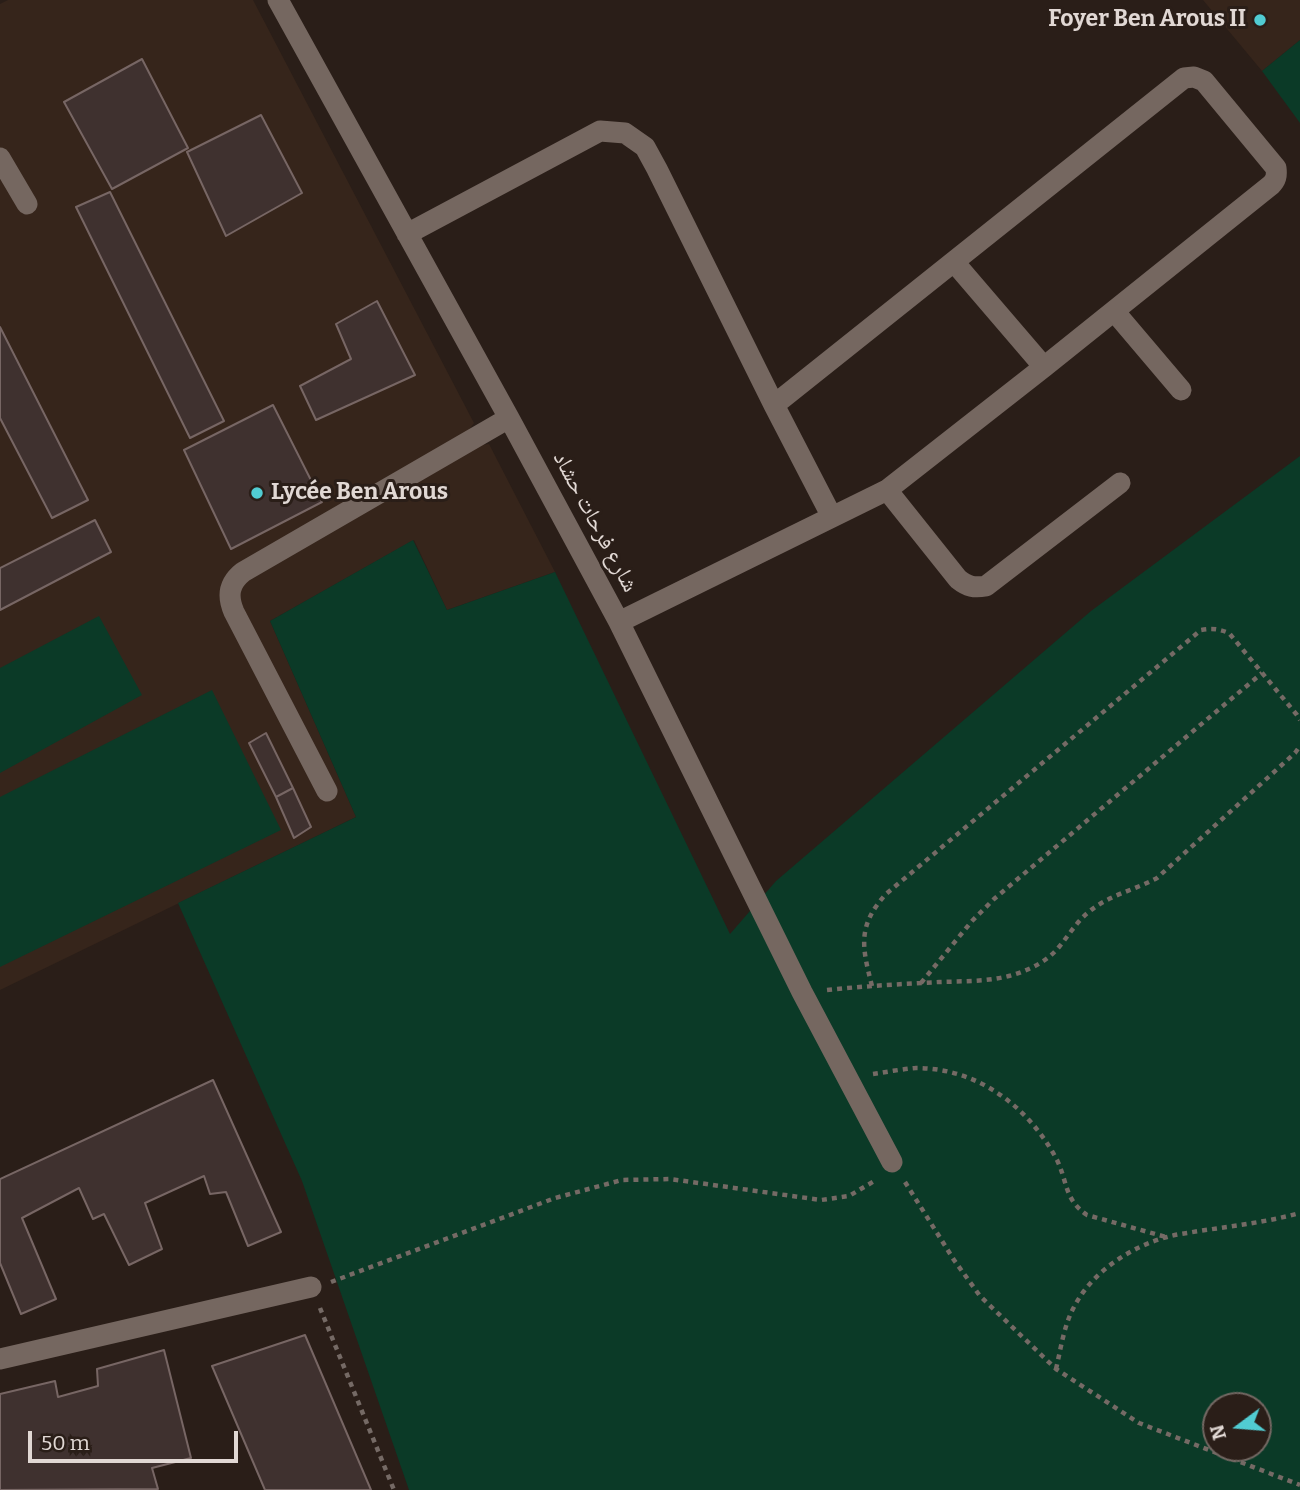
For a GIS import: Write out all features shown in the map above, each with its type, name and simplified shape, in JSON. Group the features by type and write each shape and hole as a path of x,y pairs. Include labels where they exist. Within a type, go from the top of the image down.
{"street":[{"name":"شارع فرحات حشاد","path":"280,1 619,622 802,992 892,1162"},
{"path":"619,622 887,490 1275,181 1277,174 1273,163 1204,81 1194,77 1184,78 774,405"},
{"path":"407,234 600,131 625,133 645,147 657,169 832,517"},
{"path":"0,159 27,204"},
{"path":"954,262 1044,367"},
{"path":"1114,311 1181,390"},
{"path":"327,791 234,612 230,603 232,585 243,572 509,418"},
{"path":"887,490 958,579 966,586 976,588 986,586 1120,483"},
{"path":"0,1359 311,1287"}],"path":[{"path":"872,986 863,947 865,931 869,917 886,894 1194,635 1209,628 1229,633 1300,720"},
{"path":"920,983 994,899 1262,673"},
{"path":"802,992 998,978 1023,972 1043,962 1057,950 1077,922 1102,902 1142,887 1157,878 1300,746"},
{"path":"848,1078 913,1068 950,1072 985,1085 1001,1095 1034,1125 1048,1144 1070,1199 1077,1208 1087,1215 1166,1237"},
{"path":"394,1490 311,1287 334,1281 555,1198 622,1180 670,1180 821,1200 849,1196 876,1180 892,1162 980,1296 1056,1369 1139,1423 1300,1485"},
{"path":"1056,1369 1074,1306 1107,1266 1126,1254 1166,1237 1275,1220 1300,1213"}],"shaded area":[{"name":"Lycée Ben Arous","path":"8,0 253,0 474,423 466,434 472,446 489,444 555,572 447,610 414,540 270,621 356,817 0,990 0,4"},
{"name":"Foyer Ben Arous II","path":"1203,0 1300,0 1300,40 1262,71"}],"green space":[{"path":"1300,40 1300,123 1262,71"},
{"path":"1300,456 1300,1490 409,1490 302,1181 178,903 356,817 270,621 413,540 447,610 555,572 730,934 776,881 1091,611"},
{"path":"99,616 142,695 0,773 0,668"},
{"path":"212,690 281,830 0,967 0,797"}],"building":[{"path":"142,59 188,148 112,189 64,102"},
{"path":"261,115 302,193 226,236 187,152"},
{"path":"110,192 224,421 190,438 76,207"},
{"path":"377,301 415,375 316,420 300,386 351,359 336,324"},
{"path":"0,327 88,500 52,518 0,418"},
{"path":"273,405 322,502 231,549 184,450"},
{"path":"95,520 111,552 0,610 0,568"},
{"path":"266,733 293,788 276,797 249,743"},
{"path":"293,788 311,827 294,838 276,797"},
{"path":"213,1080 281,1232 248,1246 226,1192 210,1194 204,1176 145,1203 162,1249 129,1265 104,1214 93,1219 79,1188 22,1218 56,1299 21,1314 0,1263 0,1179"},
{"path":"305,1335 371,1490 265,1490 212,1366"},
{"path":"164,1350 191,1458 152,1468 158,1489 0,1490 0,1394 55,1381 58,1397 98,1386 97,1369"}],"place":[{"name":"Foyer Ben Arous II","path":"1260,20"},
{"name":"Lycée Ben Arous","path":"257,493"}]}
